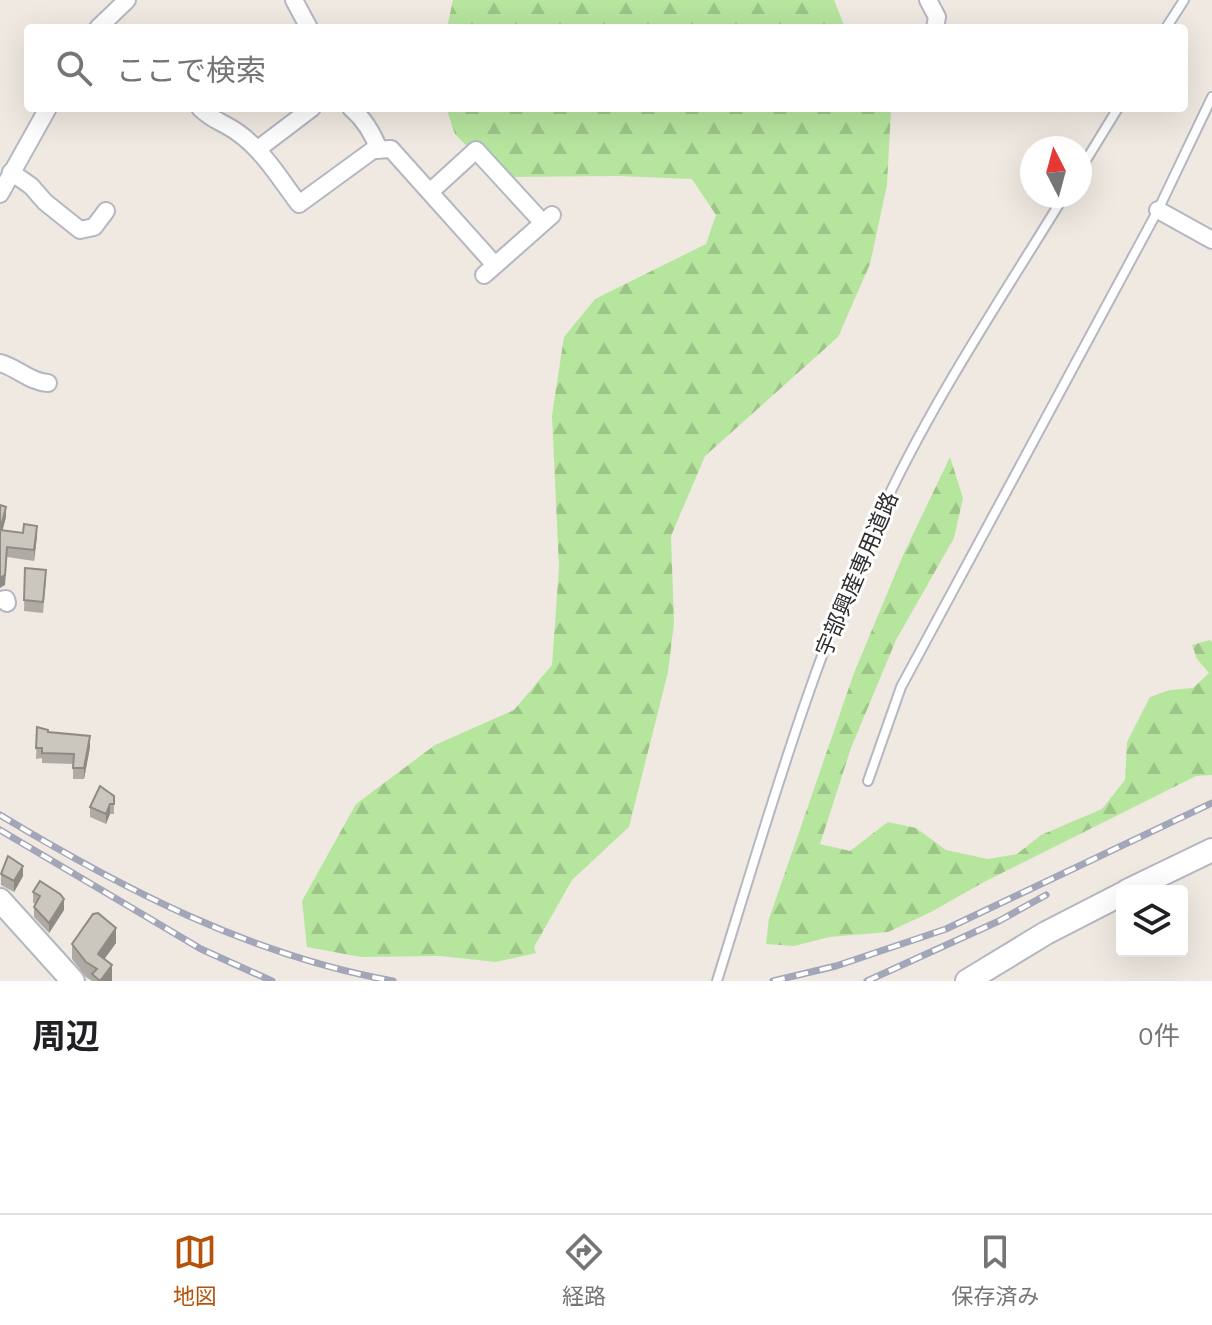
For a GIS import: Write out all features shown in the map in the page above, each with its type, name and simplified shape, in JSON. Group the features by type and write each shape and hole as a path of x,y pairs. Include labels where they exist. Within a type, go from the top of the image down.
{"street":[{"path":"105,24 127,0"},
{"path":"294,0 307,24"},
{"path":"928,0 937,17 936,24"},
{"path":"0,194 46,112"},
{"path":"204,112 212,120 236,131 258,149 299,204 373,150 391,149 430,192 490,270 547,219 476,150 430,192"},
{"path":"258,149 307,112"},
{"path":"356,112 374,137 379,150"},
{"path":"11,172 80,230 94,227 106,211"},
{"path":"1158,210 1212,240"},
{"path":"0,363 18,369 37,382 48,383"},
{"path":"1140,885 1212,850"},
{"path":"967,981 1046,933 1116,897"},
{"path":"0,900 73,981"}],"lane":[{"path":"1169,24 1184,0"},
{"path":"868,781 901,687 1158,210 1212,97"},
{"path":"1092,150 1116,112"},
{"name":"宇部興産専用道路","path":"717,981 812,684 889,495 949,383 1057,208"}],"green space":[{"path":"453,0 834,0 843,24 448,24"},
{"path":"447,112 891,112 887,185 870,264 838,337 705,456 671,536 674,623 668,672 629,827 572,880 534,947 536,953 496,962 440,956 361,957 307,947 302,901 356,804 435,745 514,710 552,665 559,568 552,415 564,337 595,299 706,244 716,215 692,179 496,177 455,134"},
{"path":"950,457 963,498 954,538 896,640 851,748 820,844 850,851 888,822 916,828 946,850 988,859 1017,854 1041,835 1102,809 1125,780 1127,742 1150,697 1170,690 1193,688 1209,673 1197,659 1192,645 1210,640 1212,775 1196,776 888,932 829,937 794,946 766,944 769,919 854,673 904,553"}],"building":[{"path":"0,505 6,507 0,530"},
{"path":"24,524 37,526 34,550 7,547 5,575 0,578 0,530 23,533"},
{"path":"25,568 46,570 43,602 24,600"},
{"path":"37,727 48,732 90,736 84,768 73,768 74,754 42,753 42,748 36,748"},
{"path":"100,786 114,796 114,804 110,804 106,814 90,807"},
{"path":"8,856 23,866 14,881 1,874"},
{"path":"40,881 64,899 49,923 34,907 40,896 33,892"},
{"path":"98,913 116,928 98,954 112,965 100,981 92,974 97,969 86,962 72,944 93,914"}],"railway":[{"path":"773,981 836,966 946,929 1212,803"},
{"path":"0,815 141,893 238,937 340,969 393,981"},
{"path":"0,830 201,949 272,981"},
{"path":"867,981 999,921 1046,895"}]}
